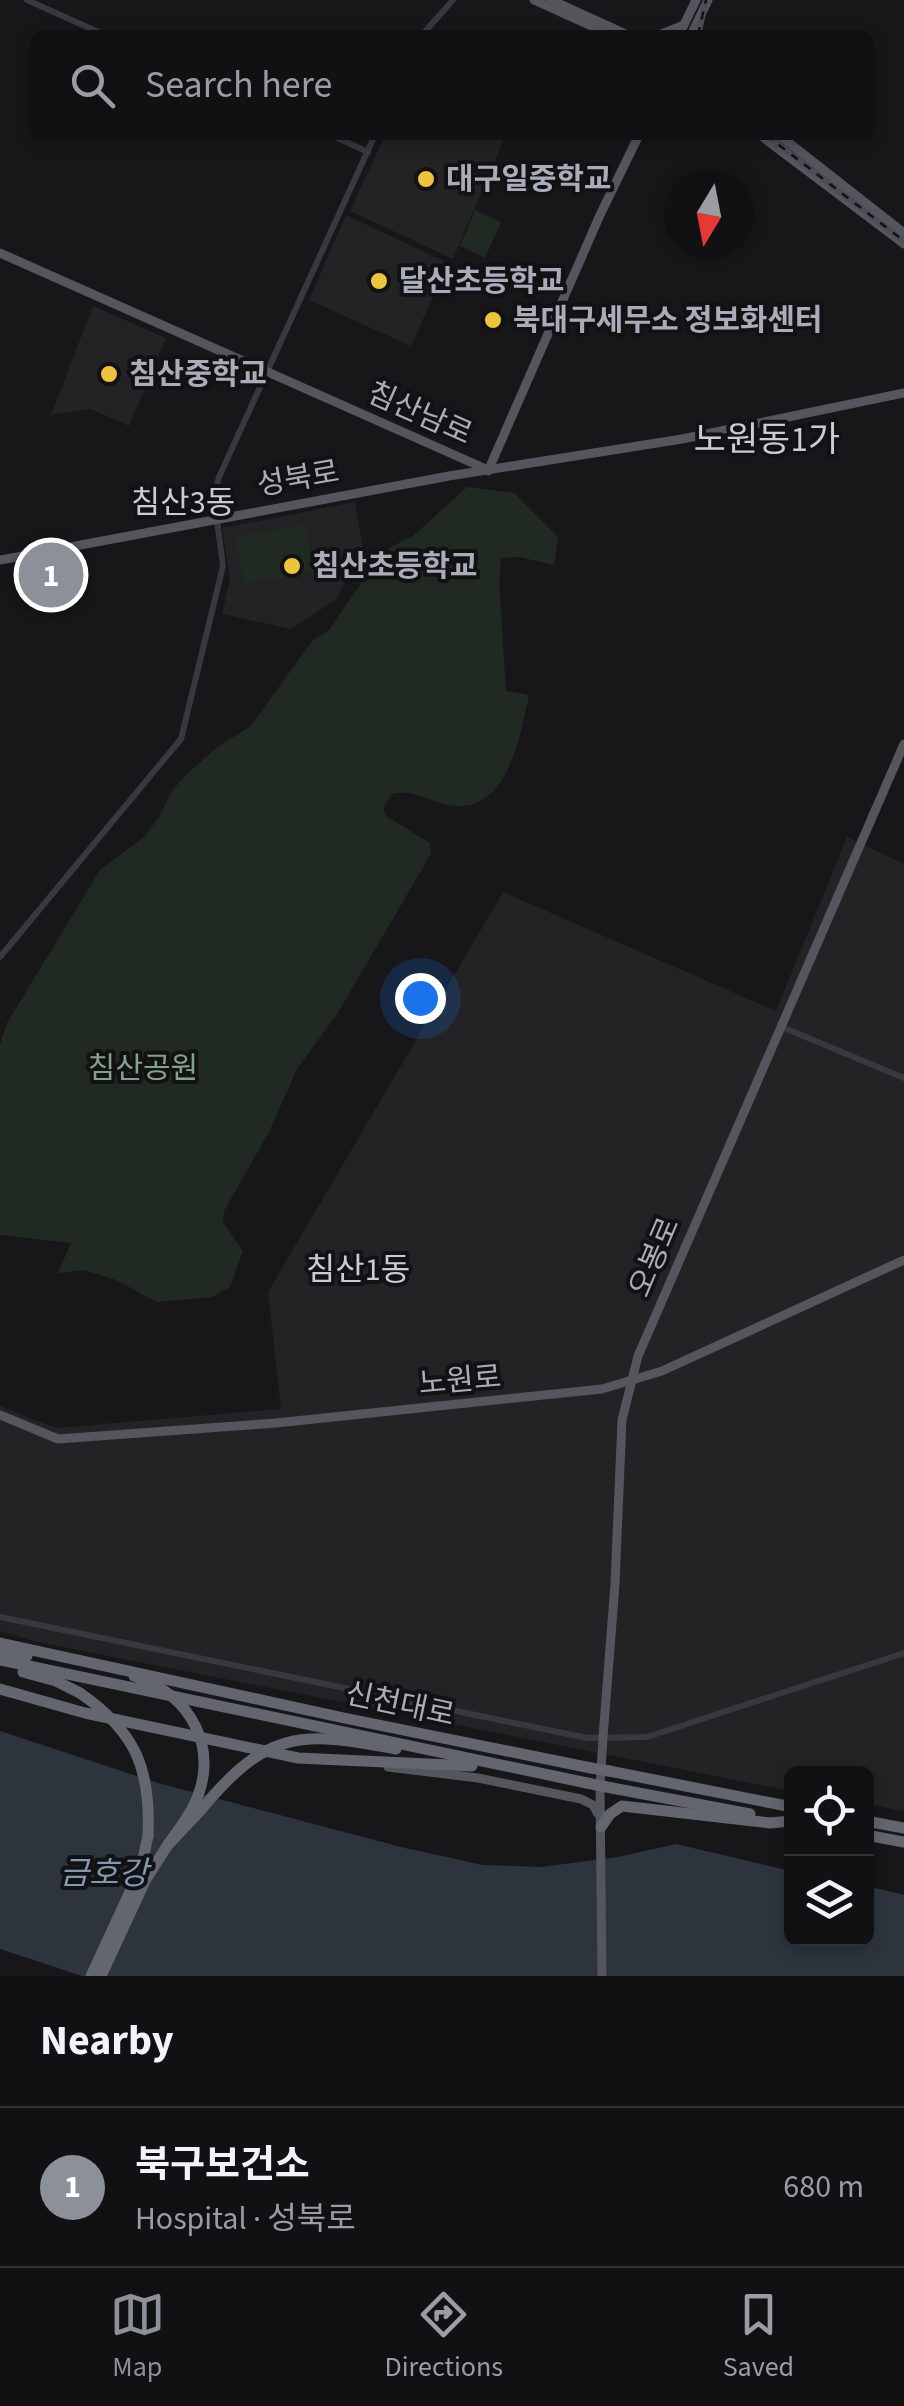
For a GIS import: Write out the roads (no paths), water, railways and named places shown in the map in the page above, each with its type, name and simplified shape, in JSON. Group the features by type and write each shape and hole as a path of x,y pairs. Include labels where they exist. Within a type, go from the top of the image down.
{"highway":[{"name":"신천대로","path":"0,1647 32,1650 591,1768 784,1804"},
{"path":"0,1647 152,1682 176,1698 190,1714 201,1739 202,1782 194,1806 146,1879 101,1976"},
{"name":"신천대로","path":"0,1664 784,1821"},
{"path":"0,1664 80,1693 111,1715 142,1766 150,1802 141,1868 91,1976"},
{"path":"0,1690 84,1714 298,1758 442,1762 556,1777"},
{"path":"167,1846 232,1774 278,1744 320,1737 448,1754"},
{"path":"601,1824 622,1806 784,1822"},
{"path":"874,1822 904,1828"},
{"path":"874,1837 904,1842"}],"main road":[{"path":"534,0 600,30"},
{"path":"551,0 617,30"},
{"path":"688,30 696,0"},
{"path":"689,30 708,0"},
{"path":"488,470 637,140"},
{"path":"767,140 904,244"},
{"path":"785,140 904,233"},
{"name":"침산남로","path":"0,253 488,470 682,439 904,394"},
{"name":"성북로","path":"0,560 488,470"},
{"name":"오봉로","path":"602,1976 602,1737 622,1420 638,1356 904,744"},
{"name":"노원로","path":"0,1415 58,1439 549,1396 602,1388 662,1371 904,1260"},
{"path":"316,1758 478,1778 580,1799 593,1805 601,1824"}],"street":[{"path":"27,0 95,30"},
{"path":"426,30 453,0"},
{"path":"342,140 368,152"},
{"path":"0,957 181,739 223,566 214,497 219,477 373,140"},
{"path":"780,1026 904,1078"},
{"path":"0,1617 587,1738 625,1740 647,1738 904,1654"}],"water":[{"name":"금호강","path":"0,1731 158,1783 483,1865 541,1867 618,1857 676,1844 784,1869 784,1946 874,1946 874,1888 904,1895 904,1976 82,1976 0,1949"}],"railway":[{"path":"699,30 706,0"},
{"path":"773,140 904,241"}],"place":[{"name":"대구일중학교","path":"426,179"},
{"name":"달산초등학교","path":"379,281"},
{"name":"북대구세무소 정보화센터","path":"493,320"},
{"name":"침산중학교","path":"109,374"},
{"name":"침산초등학교","path":"292,566"},
{"name":"북구보건소","path":"51,575"}],"district":[{"name":"노원동1가","path":"767,439"},
{"name":"침산3동","path":"183,502"},
{"name":"침산1동","path":"358,1269"}],"park label":[{"name":"침산공원","path":"143,1068"}]}
